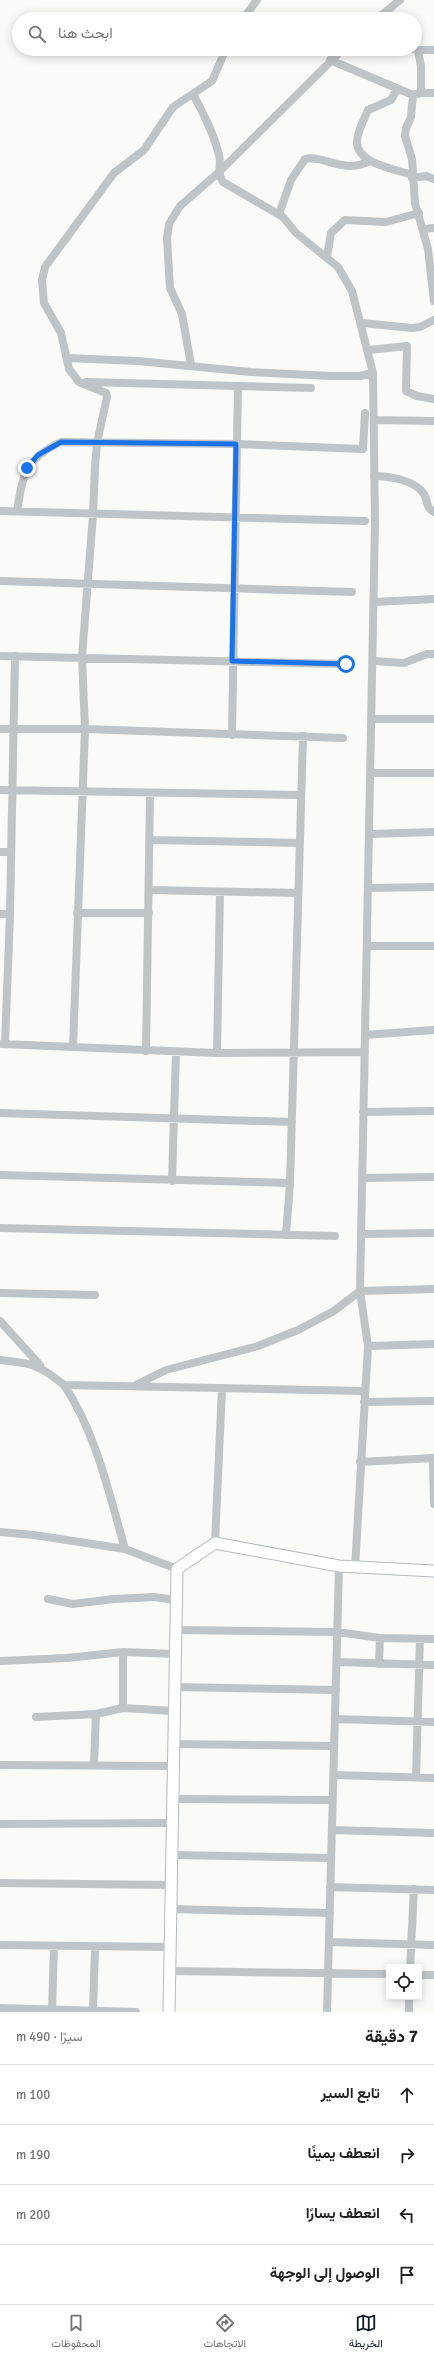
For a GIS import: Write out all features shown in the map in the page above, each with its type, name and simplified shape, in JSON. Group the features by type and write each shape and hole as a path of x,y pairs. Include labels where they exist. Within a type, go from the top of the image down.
{"street":[{"path":"248,12 257,0"},
{"path":"385,12 400,0"},
{"path":"422,49 434,50"},
{"path":"73,1047 85,729 82,657 94,514 97,443 107,397 106,393 79,382 69,369 61,334 44,303 42,280 45,267 114,173 144,150 173,107 212,80 223,56"},
{"path":"191,364 182,314 170,288 167,229 180,206 218,174 334,56"},
{"path":"418,56 421,66 417,94 411,117 405,132 412,159 415,203 428,249 434,301"},
{"path":"330,60 397,89 417,94 434,93"},
{"path":"397,89 391,100 368,110 357,143 362,156 370,161 412,176 426,176 434,179"},
{"path":"193,94 216,145 220,160 218,174 223,182 279,214 296,233 327,257 345,277 352,292 362,324 373,373 374,602 360,1291 368,1346 364,1391 355,1568"},
{"path":"279,214 291,180 305,159 312,158 340,166 361,165 370,161"},
{"path":"327,257 331,233 345,220 386,222 419,213"},
{"path":"423,229 434,228"},
{"path":"362,324 412,328 420,327 434,320"},
{"path":"369,350 406,346 406,391 417,396 434,399"},
{"path":"67,358 191,364 251,372 330,376 360,376 373,373"},
{"path":"79,382 311,388"},
{"path":"232,735 232,661 238,386"},
{"path":"17,511 22,479 32,460 48,448 61,442 236,444 363,449 366,413"},
{"path":"374,420 434,421"},
{"path":"374,476 387,476 408,482 423,492 428,508 434,512"},
{"path":"0,511 235,516 365,521"},
{"path":"0,581 88,585 352,592"},
{"path":"374,602 434,599"},
{"path":"372,661 404,663 427,654 434,654"},
{"path":"0,656 346,664"},
{"path":"15,656 13,790 10,852 10,914 4,975 3,1044 217,1053 293,1051 364,1052"},
{"path":"371,719 434,718"},
{"path":"0,729 85,729 343,738"},
{"path":"286,1235 290,1184 303,736"},
{"path":"370,773 434,773"},
{"path":"0,790 301,796"},
{"path":"146,1051 150,794"},
{"path":"369,834 434,832"},
{"path":"150,840 300,843"},
{"path":"0,852 10,852"},
{"path":"368,888 434,887"},
{"path":"149,890 298,893"},
{"path":"217,1053 220,892"},
{"path":"77,913 149,913"},
{"path":"0,914 10,914"},
{"path":"367,946 434,946"},
{"path":"365,1035 434,1030"},
{"path":"172,1181 176,1052"},
{"path":"363,1112 434,1111"},
{"path":"0,1113 174,1120 292,1122"},
{"path":"0,1175 290,1184"},
{"path":"362,1178 434,1177"},
{"path":"0,1228 335,1236"},
{"path":"361,1234 434,1233"},
{"path":"133,1386 166,1370 258,1346 271,1341 334,1311 360,1291 434,1289"},
{"path":"0,1293 95,1295"},
{"path":"0,1321 47,1370 64,1384 76,1403 90,1435 125,1549"},
{"path":"368,1346 434,1344"},
{"path":"0,1360 28,1362 47,1370"},
{"path":"64,1384 364,1391"},
{"path":"215,1543 222,1388"},
{"path":"364,1402 434,1401"},
{"path":"360,1462 434,1458 434,1504"},
{"path":"0,1532 34,1535 125,1549 177,1569"},
{"path":"177,1569 215,1543 339,1566 434,1571"},
{"path":"327,2012 339,1566"},
{"path":"169,2012 173,1799 172,1766 177,1569"},
{"path":"48,1599 73,1604 154,1597 176,1600"},
{"path":"176,1630 337,1632 380,1638 434,1639"},
{"path":"379,1664 380,1638"},
{"path":"416,1777 418,1665 420,1639"},
{"path":"0,1661 67,1658 123,1652 175,1654"},
{"path":"123,1652 123,1708"},
{"path":"337,1662 434,1665"},
{"path":"174,1686 336,1690"},
{"path":"36,1717 96,1714 123,1708 173,1711"},
{"path":"94,1764 96,1714"},
{"path":"335,1719 434,1722"},
{"path":"173,1744 334,1746"},
{"path":"0,1766 94,1764 172,1766"},
{"path":"334,1775 434,1778"},
{"path":"173,1799 332,1800"},
{"path":"0,1824 172,1823"},
{"path":"332,1830 434,1833"},
{"path":"172,1855 331,1858"},
{"path":"0,1883 171,1886"},
{"path":"330,1887 434,1890"},
{"path":"410,1964 414,1889"},
{"path":"171,1909 330,1913"},
{"path":"329,1942 434,1945"},
{"path":"0,1945 170,1948"},
{"path":"52,2010 54,1946"},
{"path":"93,2011 95,1947"},
{"path":"170,1971 386,1974"},
{"path":"422,1975 434,1975"},
{"path":"409,2000 409,2012"},
{"path":"0,2008 136,2012"}],"route":[{"path":"27,468 32,460 38,455 61,442 236,444 232,661 346,664"}]}
